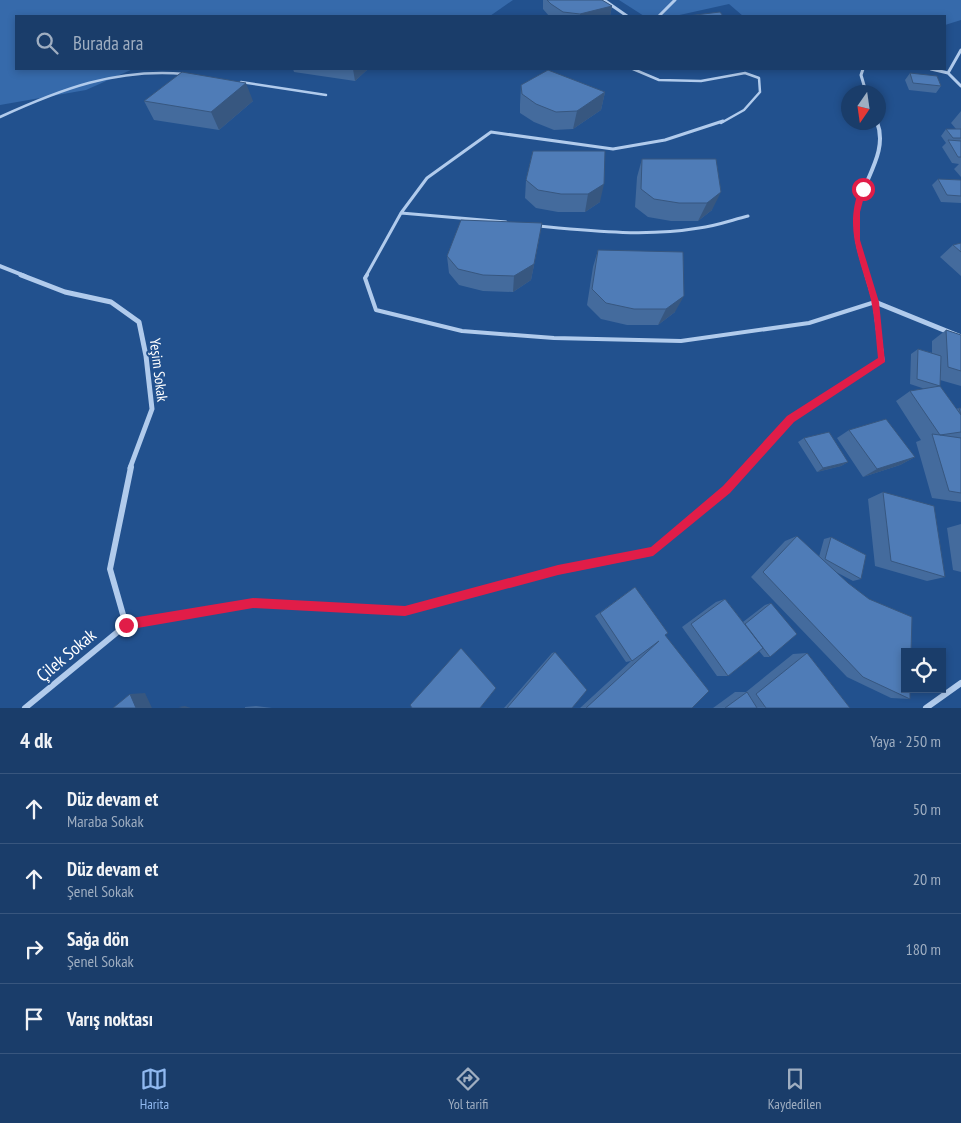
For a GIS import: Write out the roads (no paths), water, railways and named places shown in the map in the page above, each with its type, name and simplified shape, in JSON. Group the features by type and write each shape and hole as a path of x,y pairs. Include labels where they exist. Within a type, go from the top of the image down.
{"street":[{"path":"604,0 626,15"},
{"path":"660,15 675,0"},
{"path":"948,74 961,50"},
{"path":"864,70 862,75 864,85"},
{"path":"934,70 948,74 961,86"},
{"path":"126,625 253,603 405,611 558,570 653,551 726,490 790,419 882,360 875,302 856,240 857,212 863,189 876,165 880,130"},
{"name":"Yeşim Sokak","path":"0,266 65,292 111,302 139,322 146,356 152,409 129,470 110,569 126,625"},
{"path":"875,302 961,337"},
{"name":"Çilek Sokak","path":"25,708 126,625"},
{"path":"926,708 961,683"}],"lane":[{"path":"181,73 184,70"},
{"path":"635,70 659,80 692,81 745,73 759,78 760,92 744,110 717,125 665,140 612,149 491,132 427,178 401,213 366,278 376,310 462,331 554,338 681,341 809,323 875,302"},
{"path":"0,117 44,98 104,79 151,72 190,75"},
{"path":"239,82 326,95"},
{"path":"401,213 511,223"},
{"path":"531,225 609,234 697,229 748,216"}]}
